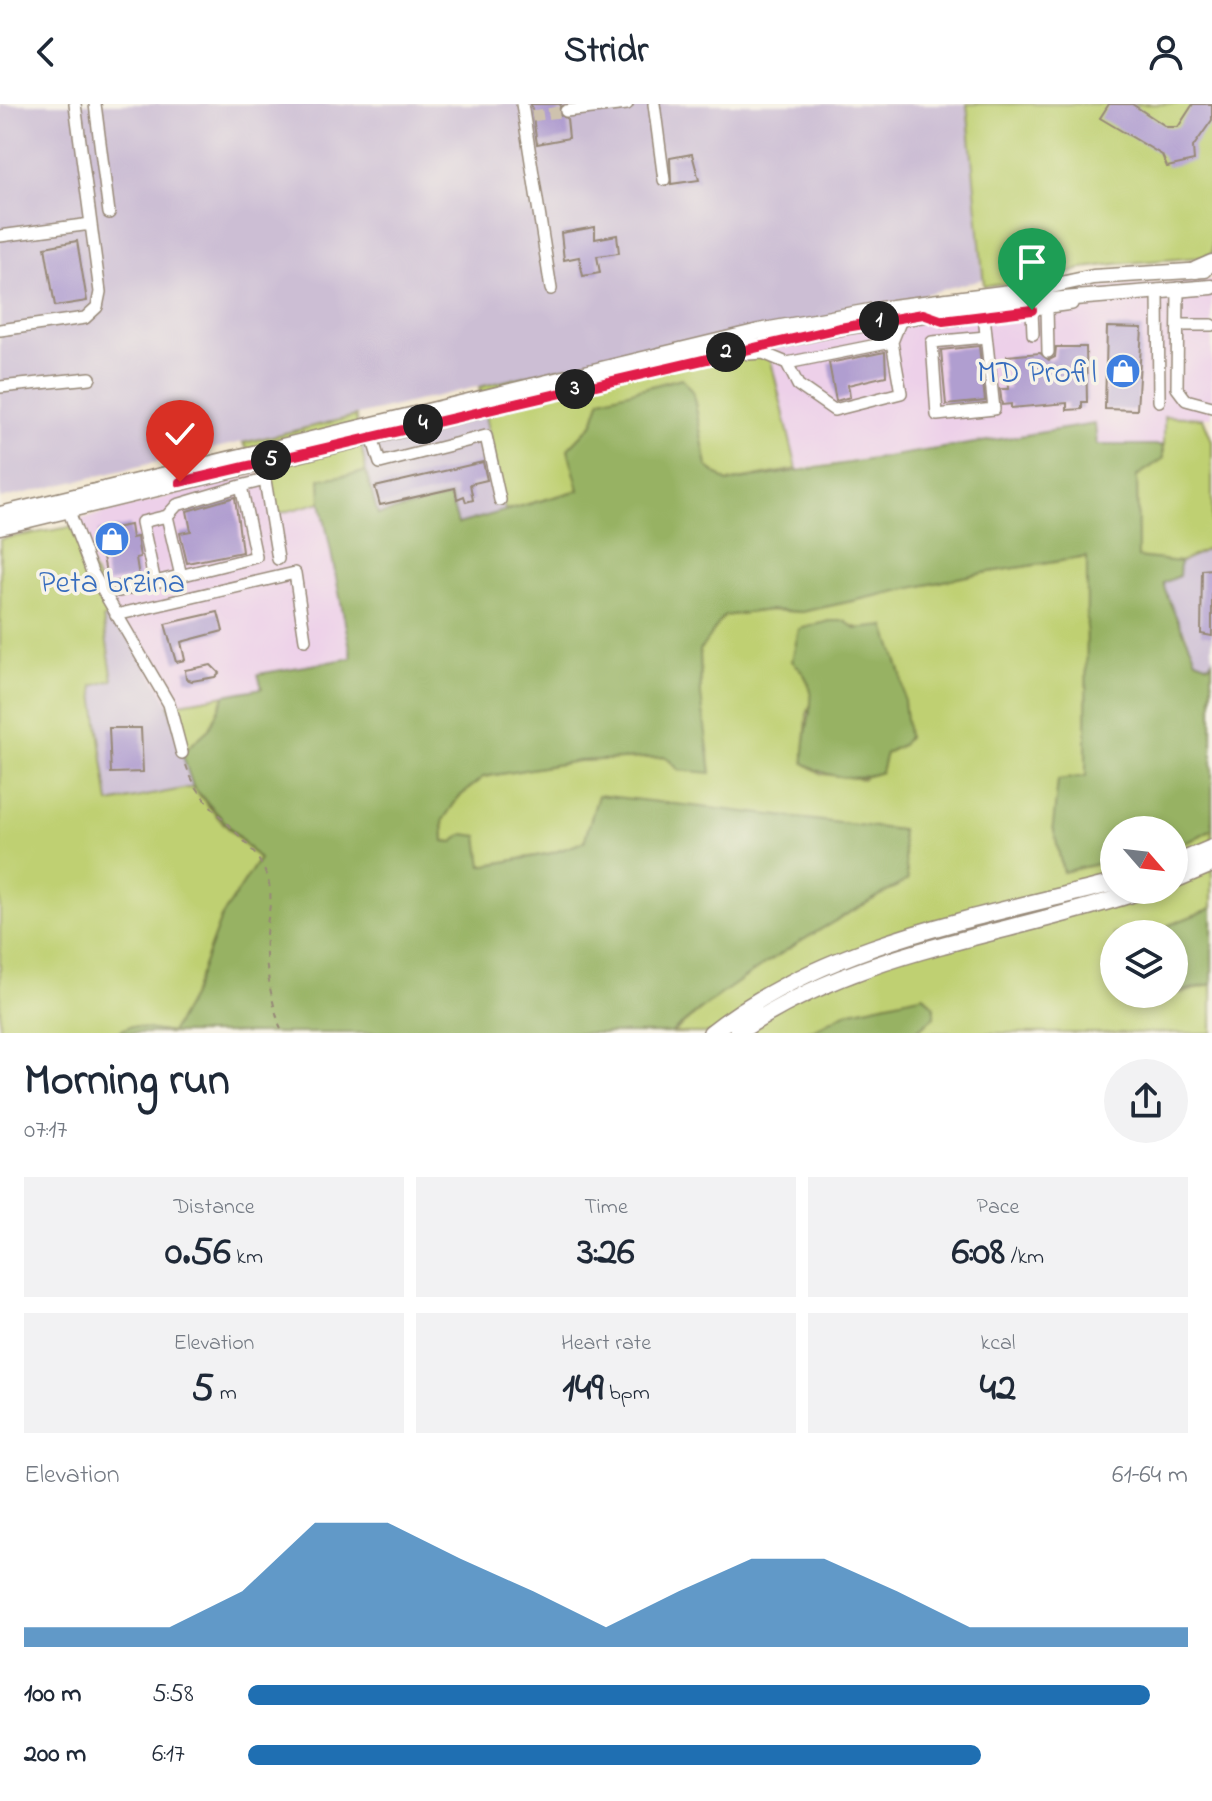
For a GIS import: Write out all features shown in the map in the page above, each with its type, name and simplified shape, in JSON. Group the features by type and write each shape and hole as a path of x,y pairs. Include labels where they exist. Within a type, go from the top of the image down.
{"highway":[{"path":"1204,270 1212,263"},
{"path":"1188,858 1212,848"},
{"path":"1188,874 1212,864"},
{"path":"711,1033 753,1002 847,957 954,923 1100,886"},
{"path":"737,1033 807,991 902,954 1100,902"}],"main road":[{"path":"0,514 759,331 892,307 1042,288 1093,277 1204,270"},
{"path":"0,527 665,367 902,317 1100,295 1212,287"}],"street":[{"path":"0,330 85,318 97,307 100,292 75,104"},
{"path":"95,104 109,213"},
{"path":"522,104 528,116 551,289"},
{"path":"566,111 627,104"},
{"path":"654,104 664,180"},
{"path":"0,236 91,224"},
{"path":"1178,288 1177,388 1186,400 1212,407"},
{"path":"1158,290 1159,401"},
{"path":"923,314 943,321 1090,302 1100,295"},
{"path":"1047,308 1048,352"},
{"path":"1032,310 1033,334"},
{"path":"984,316 994,409 937,415 932,342 986,337"},
{"path":"787,363 798,385 834,410 901,393 892,342 902,317"},
{"path":"1178,325 1212,325"},
{"path":"665,367 756,352 787,363 892,342"},
{"path":"0,387 90,378"},
{"path":"372,437 380,463 486,436 500,500"},
{"path":"155,583 142,522 167,516 177,505 265,480 278,559"},
{"path":"119,591 256,557 241,486"},
{"path":"68,509 92,572 169,704 182,753"},
{"path":"167,516 175,578 171,602"},
{"path":"116,615 295,573 305,640"}],"path":[{"path":"182,753 193,787 220,820 247,843 268,879 273,901 266,933 267,964 282,1033"}],"shaded area":[{"path":"0,104 967,104 982,279 765,336 651,347 599,358 0,499"},
{"path":"1212,280 1212,417 1164,416 1162,445 1096,445 1095,424 797,469 765,336 1119,285"},
{"path":"485,415 505,510 458,524 449,497 377,516 361,445"},
{"path":"263,473 274,515 321,502 352,658 258,674 262,688 169,704 116,615 72,521"},
{"path":"1212,547 1212,660 1209,665 1195,660 1187,634 1169,608 1163,583 1179,576 1180,562"},
{"path":"116,615 169,704 193,787 109,804 93,686 113,680 103,618"}],"green space":[{"path":"967,104 1212,104 1212,253 1203,257 1084,268 1052,279 984,286"},
{"path":"765,336 797,469 727,482 707,466 693,393 601,399 593,423 568,449 580,490 505,510 479,387 651,347"},
{"path":"682,378 693,393 707,466 727,482 1095,424 1097,445 1162,445 1164,458 1137,476 1138,557 1180,562 1179,576 1163,583 1166,593 1196,660 1209,665 1212,660 1212,829 1190,841 1188,816 1100,816 1100,863 1063,872 1053,826 1058,780 1086,776 1087,557 976,574 802,612 769,610 724,616 700,650 701,695 711,773 679,770 666,757 578,761 483,777 458,798 443,820 444,841 453,842 464,834 478,836 482,866 552,853 584,842 598,795 901,830 908,880 785,951 671,1033 171,1033 193,993 221,918 259,859 193,787 182,753 209,729 225,695 262,688 258,674 352,658 321,502 320,479 366,472 378,515 450,497 458,524 579,490 568,449 593,423 601,399"},
{"path":"356,416 366,472 321,479 321,502 274,515 263,474 243,443"},
{"path":"1164,416 1203,418 1212,441 1212,547 1180,562 1138,558 1137,476 1164,458"},
{"path":"71,527 116,615 103,618 113,680 93,686 109,803 193,787 259,859 221,918 193,993 171,1033 131,1027 116,1033 0,1033 0,539"},
{"path":"1088,557 1086,777 1053,826 1063,872 1100,863 1100,904 1188,904 1188,842 1212,829 1212,908 1182,920 1100,920 1100,1008 1188,1008 1188,991 1212,984 1212,1033 914,1033 934,1017 923,996 847,1012 813,1030 795,1033 672,1033 739,979 815,931 584,842 552,853 481,866 453,842 444,841 443,820 458,798 483,777 578,761 666,757 679,770 701,695 700,649 723,616 769,610 802,612 976,574","holes":["835,621 869,630 902,745 886,753 863,779 822,774 804,763 807,714 814,697 809,676 818,626"]},
{"path":"830,621 845,621 856,629 885,626 901,674 908,737 902,745 886,753 881,772 861,777 841,776 822,772 804,763 811,696 803,673 792,661 799,629"},
{"path":"225,695 209,729 182,753 169,705"},
{"path":"1212,908 1212,984 1188,990 1188,920 1182,920"},
{"path":"924,995 934,1007 934,1017 914,1033 795,1033 813,1030 847,1012"},
{"path":"130,1026 171,1033 116,1033"}],"building":[{"path":"531,104 561,104 558,113 567,119 569,138 537,144"},
{"path":"1109,104 1132,104 1167,127 1178,127 1193,104 1212,104 1212,120 1193,147 1194,161 1167,167 1162,155 1100,118"},
{"path":"692,154 699,180 671,184 670,158"},
{"path":"595,227 595,239 617,235 619,253 597,256 600,273 583,276 579,257 564,260 561,233"},
{"path":"77,241 87,301 55,306 45,247"},
{"path":"1107,327 1142,328 1137,410 1105,409"},
{"path":"979,346 985,401 946,405 941,350"},
{"path":"1056,347 1086,347 1087,402 1082,402 1082,409 1067,410 1067,403 1011,408 1011,404 1002,405 1000,389 1009,389 1007,356 1040,353 1049,360 1055,357"},
{"path":"885,352 886,376 848,385 850,397 836,401 829,363"},
{"path":"483,462 487,480 470,484 473,500 466,502 464,496 457,499 455,488 380,505 375,487"},
{"path":"235,497 242,552 187,563 180,533 191,531 187,511"},
{"path":"130,525 132,538 137,537 139,577 108,583 98,531"},
{"path":"1212,569 1212,636 1201,634 1202,570"},
{"path":"218,612 223,631 181,642 185,660 176,662 165,624"},
{"path":"211,665 219,673 215,677 192,681 186,679 185,670"},
{"path":"109,728 141,728 143,772 111,773"}],"tunnel":[{"path":"532,116 566,111"}],"place":[{"name":"MD Profil","path":"1123,371"},
{"name":"Peta brzina","path":"112,539"}],"route":[{"path":"180,482 686,361 840,328 923,314 943,321 1032,310"}]}
